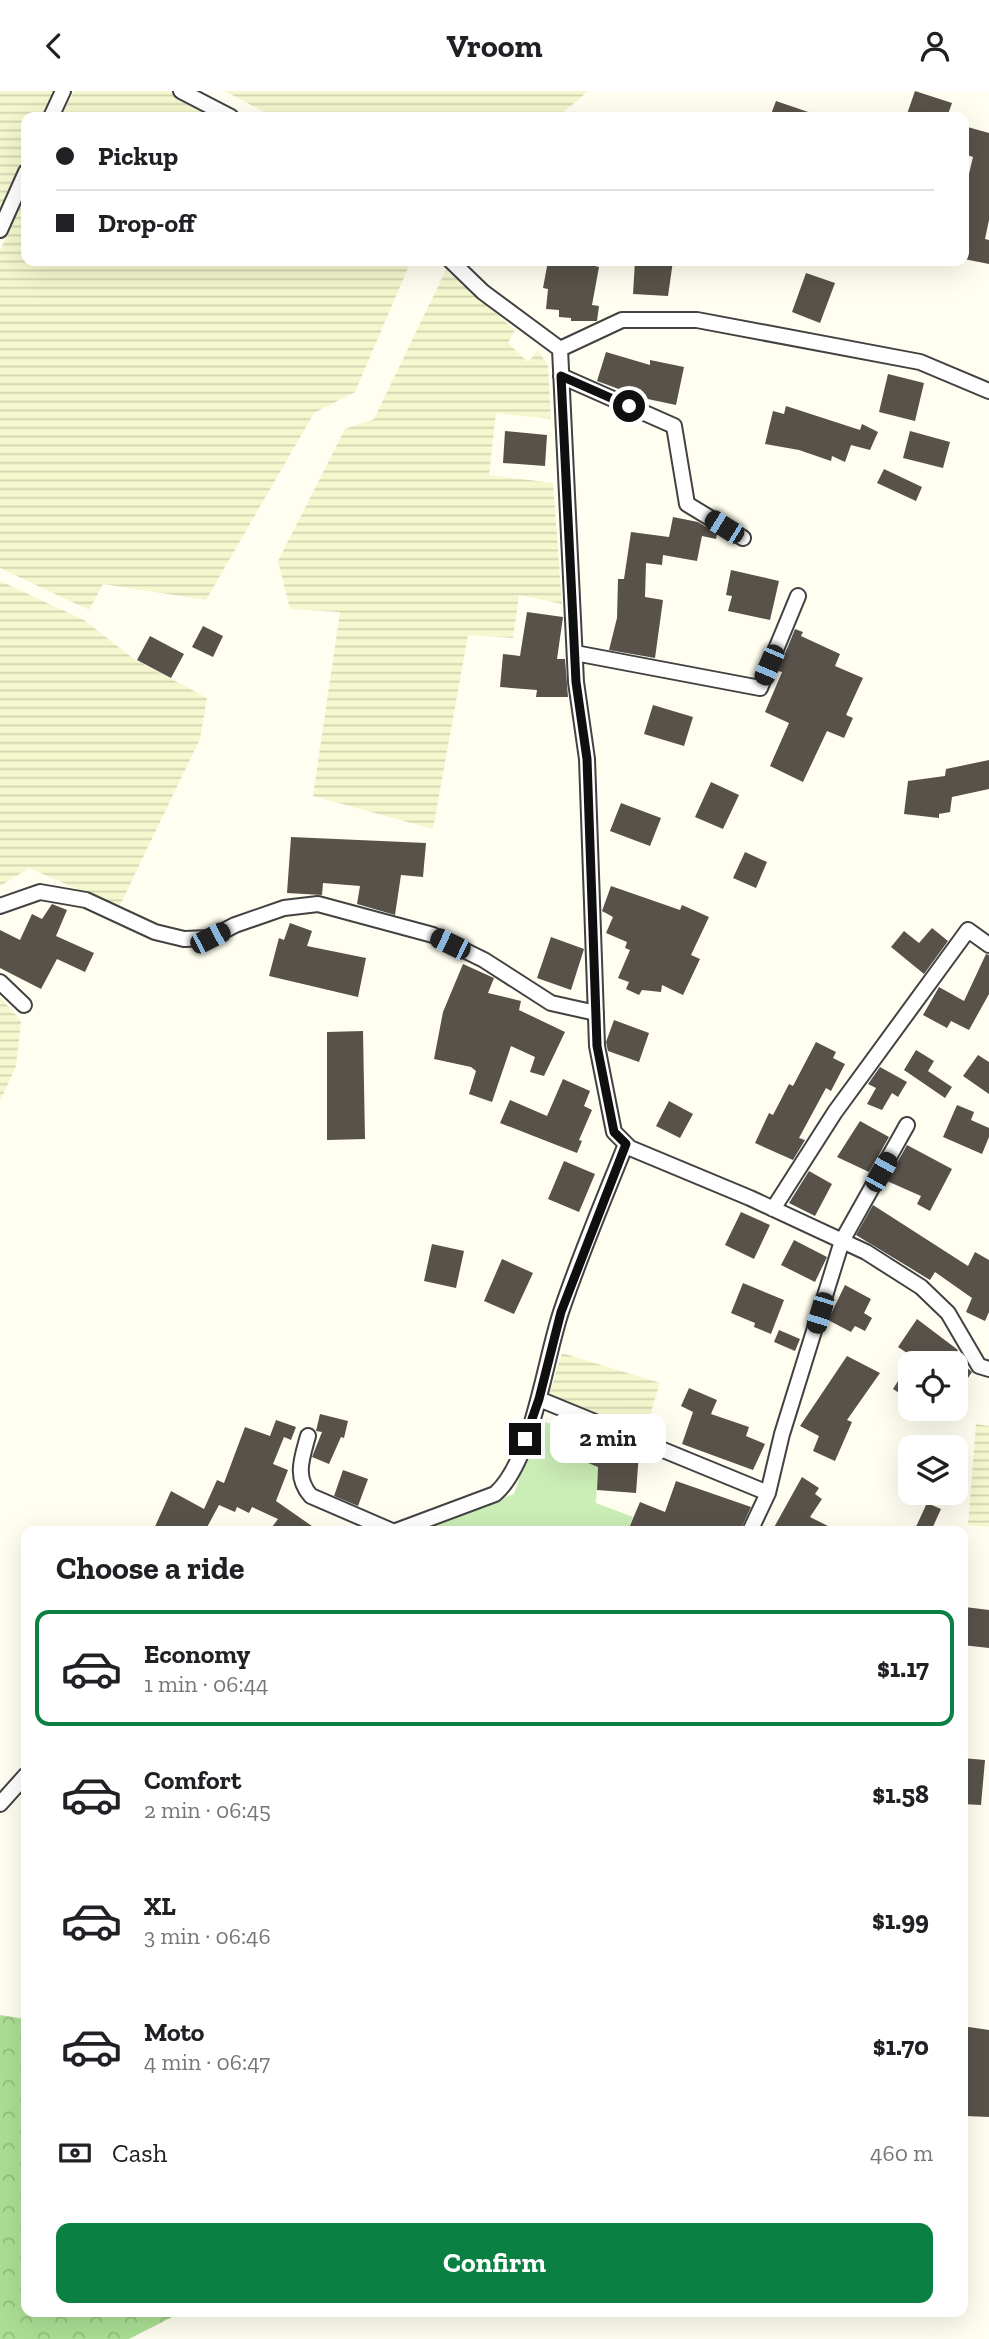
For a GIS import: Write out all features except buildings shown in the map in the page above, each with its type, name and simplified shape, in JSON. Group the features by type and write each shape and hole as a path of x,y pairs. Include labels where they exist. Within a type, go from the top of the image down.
{"street":[{"path":"53,112 63,91"},
{"path":"181,91 221,112"},
{"path":"0,230 21,183"},
{"path":"456,266 483,292 560,349"},
{"path":"560,349 622,320 697,320 920,362 989,391"},
{"path":"560,349 575,653 587,759 597,1046 614,1132 626,1144 842,1241 921,1287 948,1313 979,1366 989,1369"},
{"path":"561,376 674,426 687,504 743,538"},
{"path":"575,653 760,688 798,596"},
{"path":"0,906 40,892 86,900 155,932 184,939 210,938 235,925 284,908 318,904 433,935 484,960 551,1003 596,1013"},
{"path":"773,1209 843,1101 968,930 989,944"},
{"path":"0,982 24,1005"},
{"path":"752,1526 768,1493 782,1434 842,1241 907,1125"},
{"path":"411,1526 495,1494 508,1483 539,1399 561,1312 626,1144"},
{"path":"539,1399 768,1493"},
{"path":"308,1436 299,1469 305,1489 312,1496 386,1526"},
{"path":"0,1804 21,1781"}],"green space":[{"path":"0,91 59,91 48,112 21,112 21,170 0,215"},
{"path":"74,91 169,91 208,112 64,112"},
{"path":"225,91 588,91 564,112 264,112"},
{"path":"21,205 21,266 409,266 355,392 314,413 206,600 103,584 89,610 0,568 0,251"},
{"path":"446,270 515,330 508,343 528,362 538,350 548,366 551,419 496,413 489,475 553,483 562,604 519,595 513,638 468,635 433,829 313,796 340,612 290,609 278,561 345,429 374,419"},
{"path":"0,581 84,620 134,659 207,698 200,739 119,907 29,868 0,886"},
{"path":"0,997 21,1021 16,1066 0,1101"},
{"path":"562,1353 660,1383 644,1435 546,1405"},
{"path":"539,1420 578,1433 572,1452 598,1464 596,1503 633,1517 629,1526 428,1526 514,1494"},
{"path":"976,1424 989,1426 989,1527 968,1525"},
{"path":"0,2015 21,2018 21,2317 172,2317 129,2339 0,2339"}],"route":[{"path":"525,1439 547,1372 561,1312 626,1144 614,1132 597,1046 587,759 576,682 561,376 629,406"}]}
